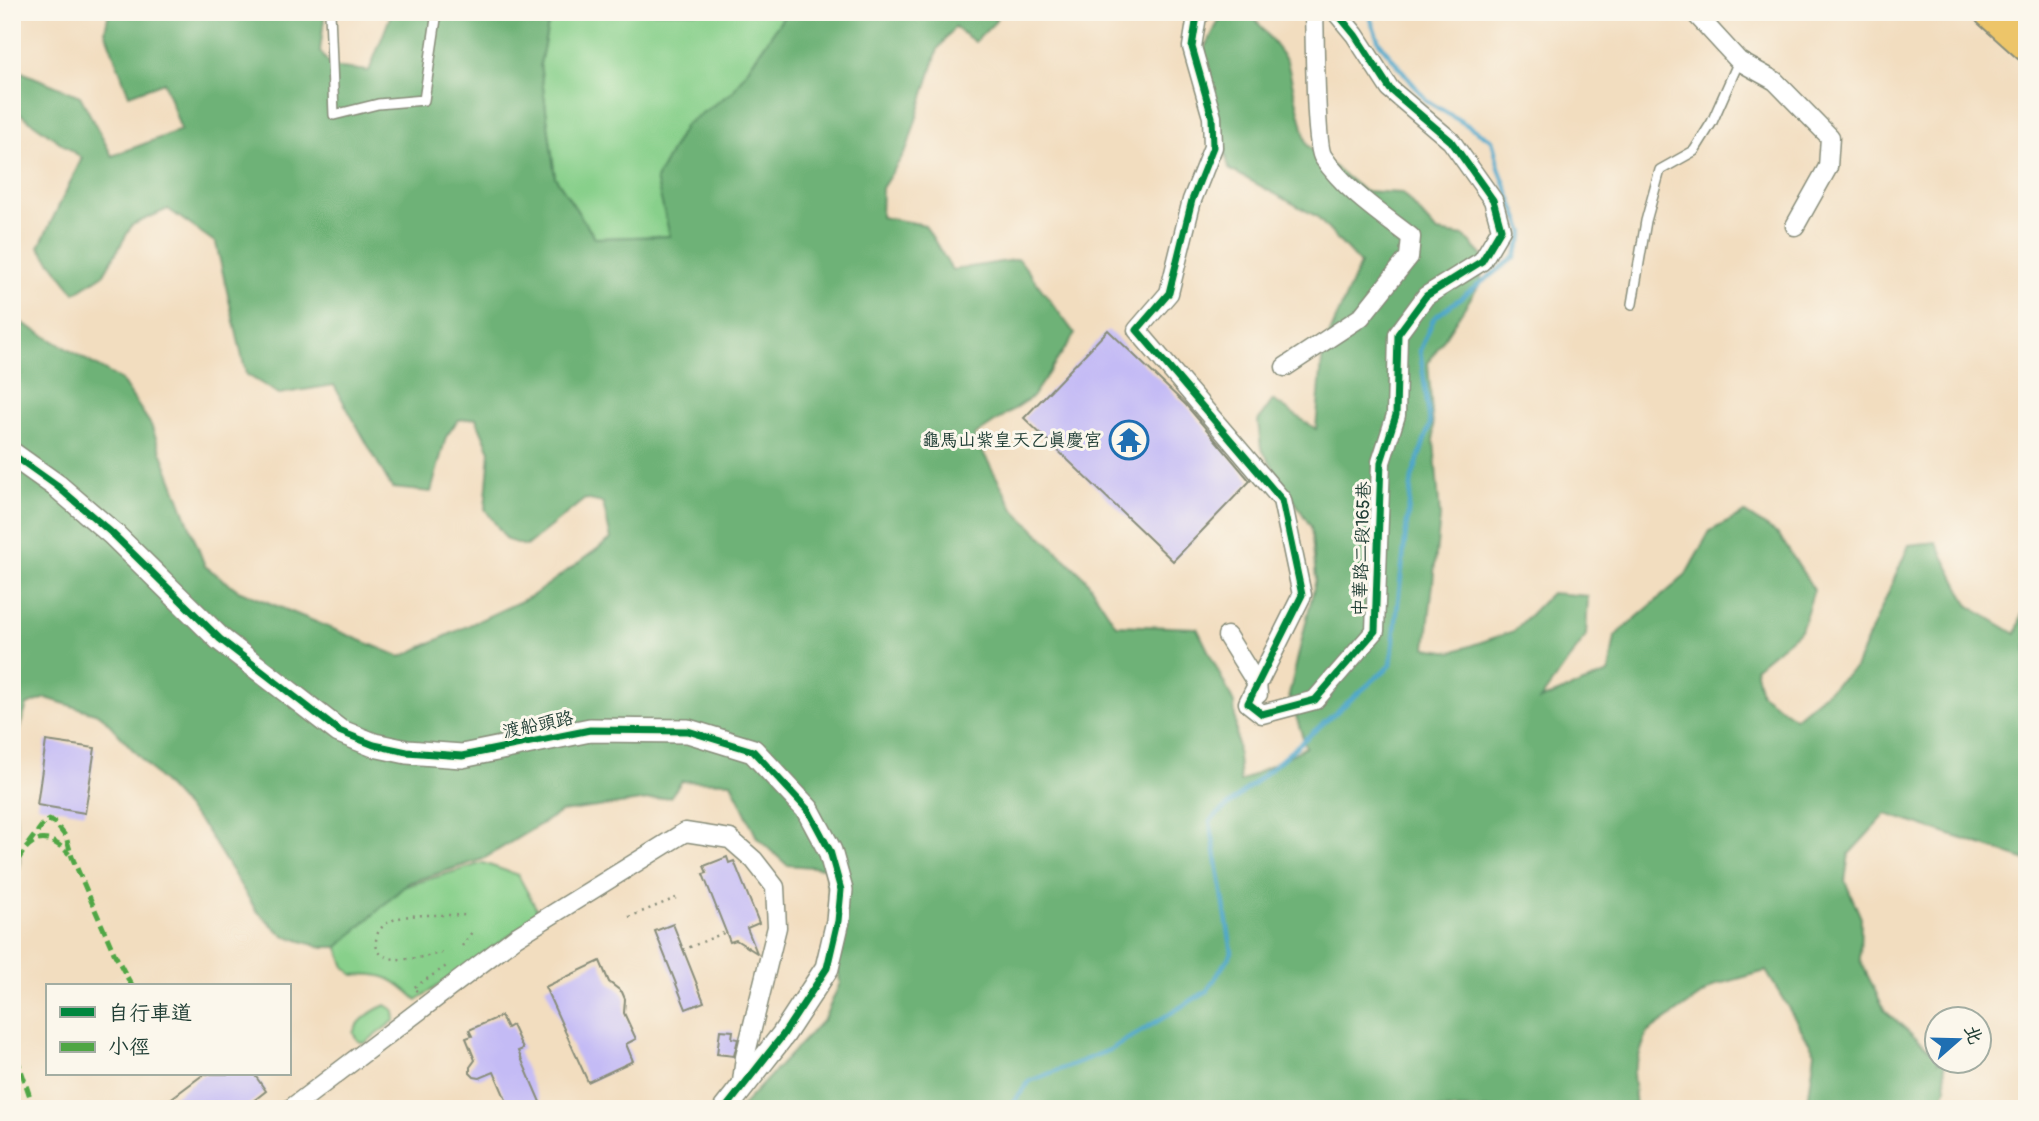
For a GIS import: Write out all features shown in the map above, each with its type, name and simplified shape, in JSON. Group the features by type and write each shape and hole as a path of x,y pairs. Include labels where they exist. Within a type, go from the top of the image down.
{"main road":[{"path":"1988,12 2027,47"},
{"path":"2017,12 2027,21"}],"street":[{"path":"1203,12 1198,16 1192,47 1212,117 1213,147 1192,200 1169,293 1137,330 1282,500 1301,595 1257,684"},
{"path":"1285,366 1361,317 1409,257 1411,237 1360,199 1321,155 1314,12"},
{"name":"中華路二段165巷","path":"1257,684 1248,703 1262,714 1315,700 1375,631 1381,462 1396,415 1398,334 1426,296 1482,261 1501,229 1493,200 1451,141 1390,89 1355,35 1336,12"},
{"path":"1694,12 1739,61 1775,82 1830,137 1828,167 1795,226"},
{"name":"渡船頭路","path":"12,454 57,486 113,534 220,639 339,731 374,745 407,752 462,756 590,730 688,731 753,751 808,810 830,852 841,890 838,921 827,968 783,1035 725,1109"},
{"path":"1227,636 1257,684"},
{"path":"290,1109 516,937 685,832 730,839 754,860 775,887 777,927 745,1057 741,1090"}],"lane":[{"path":"330,12 334,115 378,104 424,100 437,12"},
{"path":"1632,304 1646,221 1660,170 1694,151 1713,122 1739,61"}],"path":[{"path":"629,917 676,898"},
{"path":"442,953 403,960 388,959 376,947 376,939 382,927 400,917 467,915"},
{"path":"462,946 472,932"},
{"path":"683,950 726,932"}],"green space":[{"path":"109,12 325,12 320,51 331,67 369,71 390,17 388,12 556,12 548,25 540,64 555,177 595,238 670,236 656,179 685,125 732,92 787,12 999,12 995,22 975,42 955,27 938,49 907,149 882,188 881,217 925,225 952,270 1019,259 1075,334 1032,397 974,436 1015,511 1085,578 1116,625 1197,628 1234,703 1240,782 1306,747 1289,695 1316,579 1311,527 1261,448 1258,421 1273,400 1316,429 1323,349 1360,264 1316,216 1229,169 1204,51 1220,18 1229,12 1250,12 1287,61 1307,145 1364,191 1402,193 1437,232 1464,236 1483,256 1480,284 1428,363 1440,517 1426,648 1452,652 1514,631 1551,593 1588,596 1586,636 1540,700 1609,673 1615,636 1685,576 1710,531 1745,513 1779,535 1814,590 1801,630 1755,668 1761,694 1795,718 1855,668 1909,545 1936,542 1969,606 2016,634 2027,597 2027,860 1886,814 1849,854 1845,881 1861,918 1860,960 1885,1011 1924,1045 1924,1076 1945,1076 1946,1089 1935,1109 1807,1109 1815,1052 1766,971 1716,985 1647,1033 1633,1074 1636,1109 739,1109 824,1019 840,983 825,868 787,865 757,838 731,782 682,781 670,797 561,812 483,859 408,883 338,947 320,947 283,935 256,910 205,828 101,715 46,698 27,705 12,755 12,317 121,380 151,425 205,566 238,590 401,657 532,596 611,539 603,503 585,499 526,546 507,540 485,509 490,451 476,418 458,420 446,437 431,492 392,488 334,385 279,394 246,374 216,243 168,209 132,225 104,274 75,293 39,247 82,158 12,108 12,68 80,96 112,156 181,130 164,82 129,95 105,31"},
{"path":"556,12 787,12 732,92 685,125 670,236 595,238 555,177 540,64 548,24"},
{"path":"12,781 20,861 12,892"},
{"path":"483,863 518,875 540,915 417,1000 388,978 353,975 345,967 336,943 383,893"},
{"path":"386,1005 394,1010 395,1020 365,1043 358,1041 353,1033 358,1024 371,1012"}],"building":[{"name":"龜馬山紫皇天乙真慶宮","path":"1108,330 1186,405 1250,481 1173,561 1024,418"},
{"path":"46,741 95,748 85,813 37,805"},
{"path":"727,857 729,863 734,861 759,923 747,928 757,953 736,940 730,942 703,874 707,873 704,866"},
{"path":"673,924 704,1002 686,1009 655,931"},
{"path":"600,961 609,982 622,992 625,999 624,1013 636,1039 626,1044 633,1061 588,1082 545,987"},
{"path":"501,1016 507,1028 512,1025 523,1049 518,1051 543,1109 510,1109 494,1072 480,1078 470,1073 470,1067 475,1060 466,1038 472,1036 469,1030"},
{"path":"720,1030 733,1031 732,1038 738,1039 734,1056 717,1054"},
{"path":"201,1076 255,1076 266,1091 243,1109 157,1109"}],"waterway":[{"path":"1008,1109 1030,1081 1110,1050 1207,991 1232,952 1210,821 1391,665 1412,478 1430,424 1420,350 1434,318 1515,257 1524,233 1500,171 1492,140 1427,101 1379,42 1368,12"}],"marked path":[{"path":"28,844 49,820 55,823 66,837 72,857 114,953 131,984"},
{"path":"12,875 27,847 42,839 59,845 69,854"},
{"path":"12,1043 34,1109"}],"cycle path":[{"path":"1203,12 1197,16 1192,47 1212,117 1213,147 1192,200 1169,293 1137,330 1282,500 1302,595 1248,703 1262,714 1315,700 1375,631 1381,462 1396,415 1398,334 1426,296 1482,261 1501,229 1493,200 1451,141 1390,89 1355,35 1336,12"},
{"path":"12,454 57,486 113,534 220,639 339,731 374,745 407,752 462,756 590,730 688,731 753,751 808,810 830,851 841,890 838,921 827,968 783,1035 725,1109"}],"place":[{"name":"龜馬山紫皇天乙真慶宮","path":"1129,440"}]}
